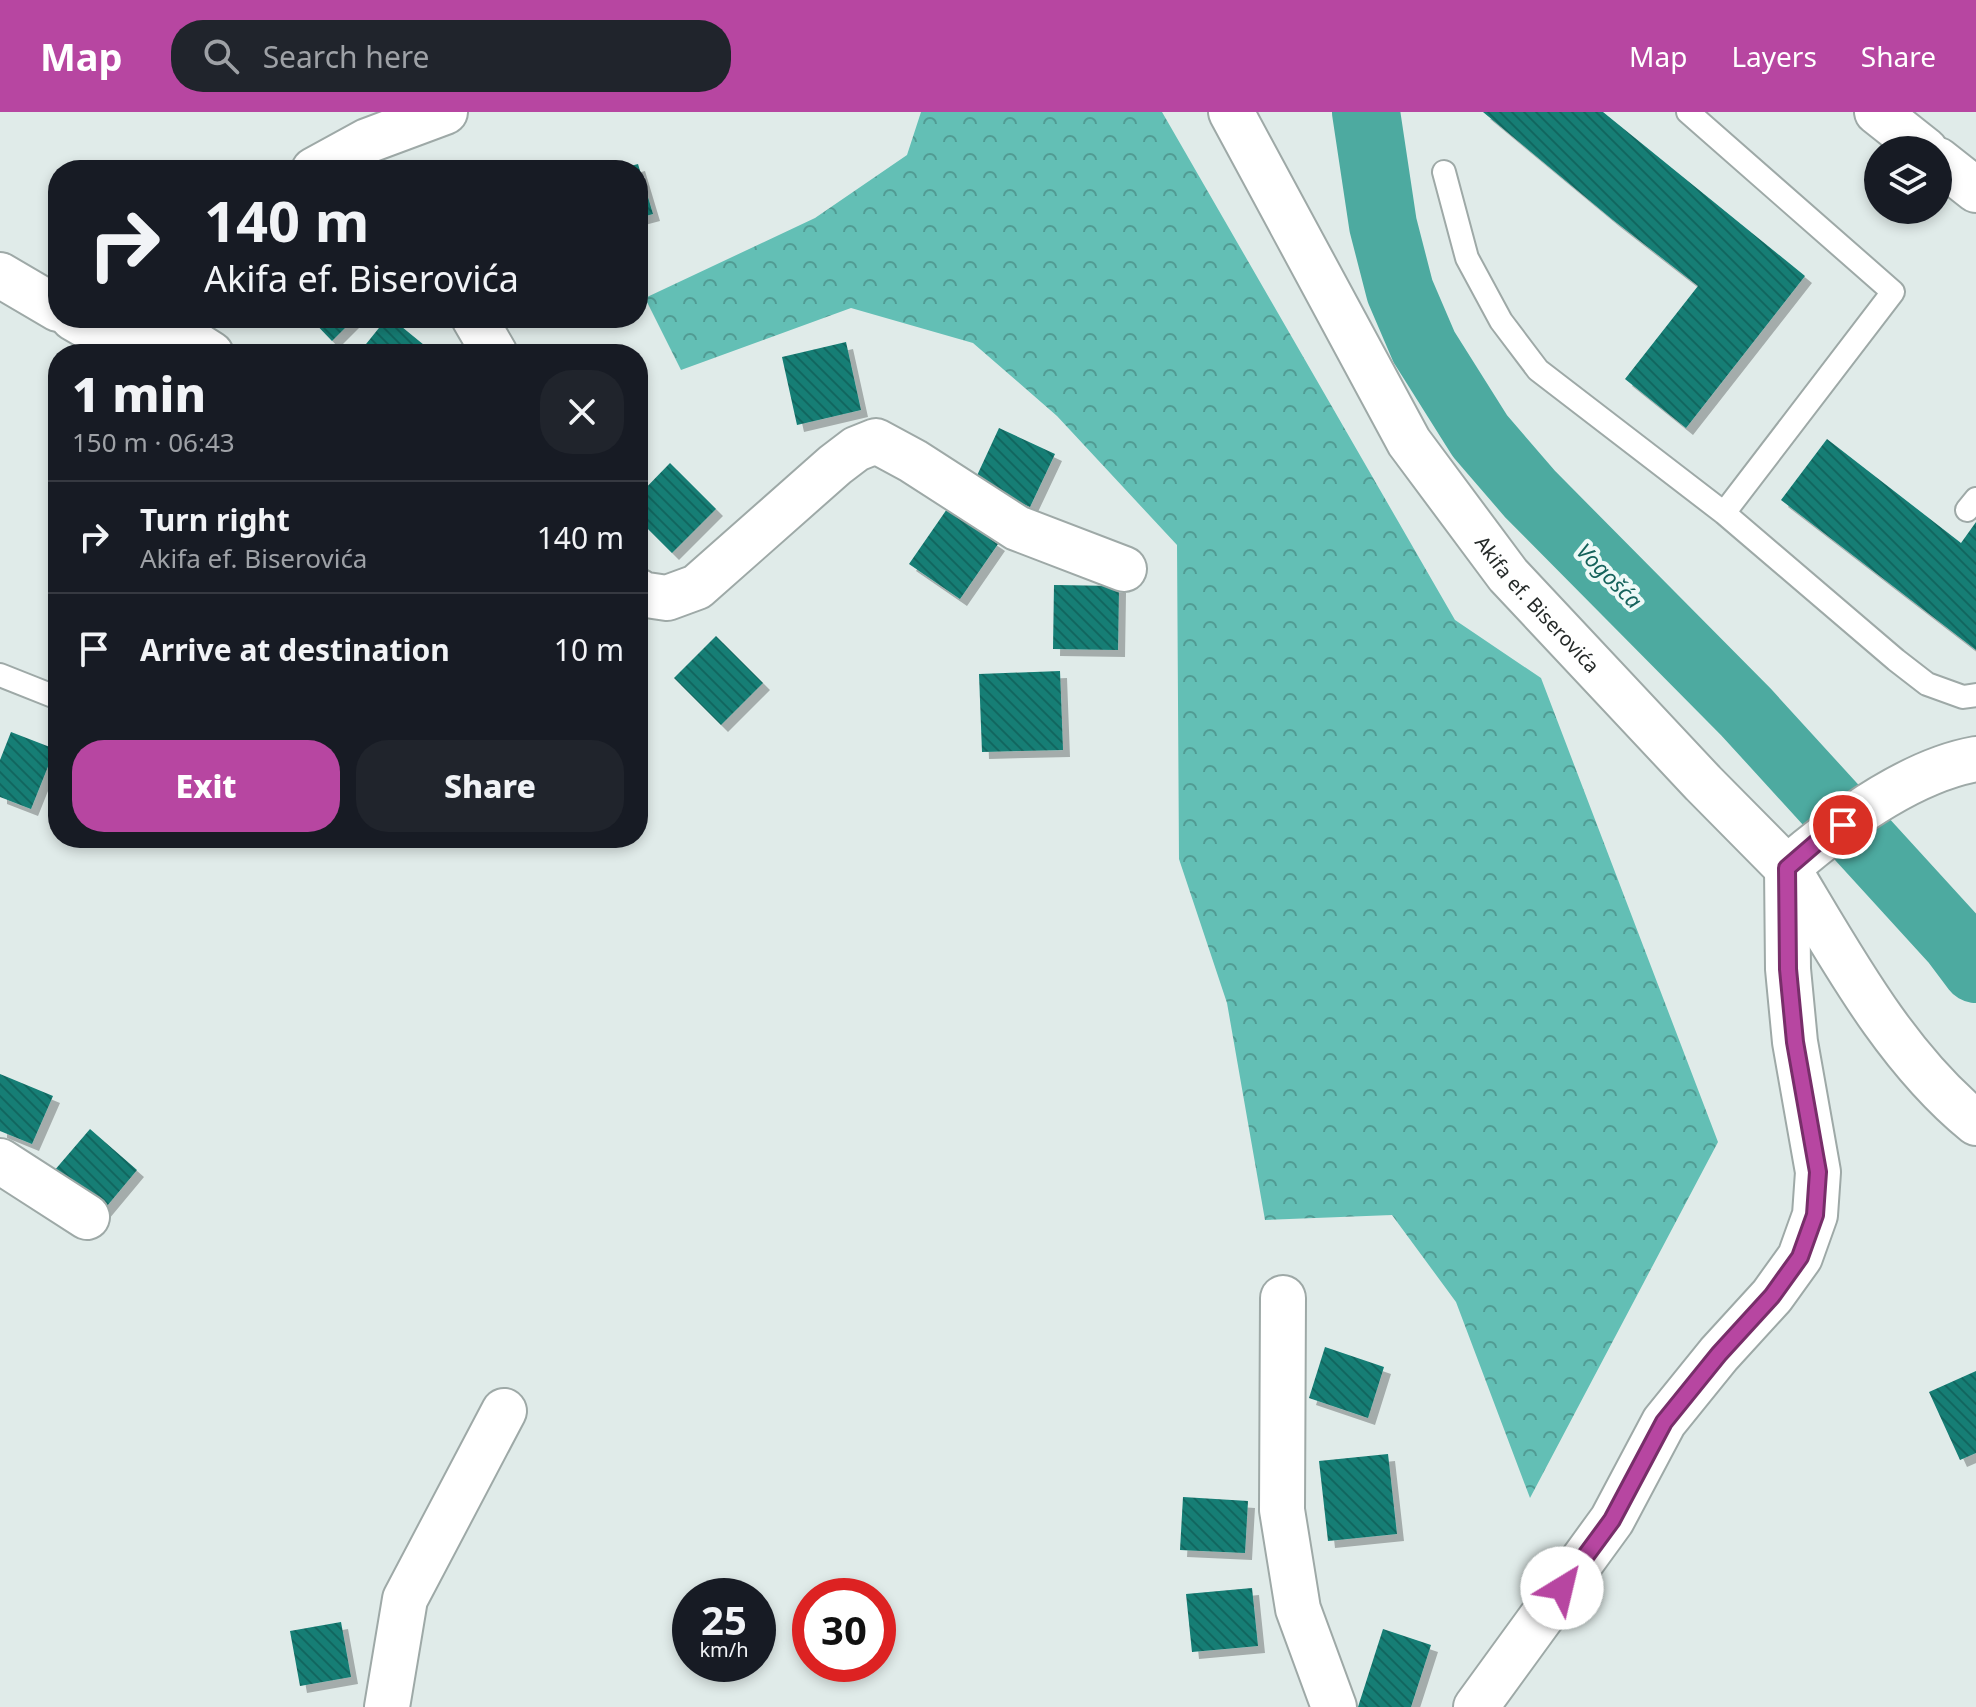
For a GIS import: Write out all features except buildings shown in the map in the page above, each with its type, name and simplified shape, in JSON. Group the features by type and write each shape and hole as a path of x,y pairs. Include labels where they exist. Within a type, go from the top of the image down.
{"street":[{"path":"376,156 445,112"},
{"name":"Akifa ef. Biserovića","path":"1231,112 1409,442 1508,575 1703,783 1802,855 1876,1009 1946,1098 1976,1123"},
{"path":"1877,112 1907,136"},
{"path":"1952,171 1976,190"},
{"path":"0,275 48,303"},
{"path":"90,328 137,344"},
{"path":"146,344 171,328"},
{"path":"182,328 200,344"},
{"path":"648,595 667,598 697,587 835,465 856,449 876,441 913,461 1017,528 1124,569"},
{"path":"1476,1707 1612,1520 1664,1422 1719,1354 1772,1296 1800,1257 1815,1215 1818,1172 1795,1042 1788,969 1802,855 1896,790 1950,764 1976,759"},
{"path":"0,1161 87,1217"},
{"path":"1283,1298 1282,1510 1298,1609 1334,1707"},
{"path":"387,1707 405,1599 504,1411"}],"lane":[{"path":"1688,112 1893,292 1724,513"},
{"path":"1444,172 1467,258 1501,321 1538,370 1724,513 1927,684 1963,697 1976,695"},
{"path":"0,675 48,694"}],"green space":[{"path":"921,112 1162,112 1455,620 1541,678 1718,1142 1530,1498 1456,1302 1392,1215 1265,1220 1227,1003 1179,859 1177,545 1057,416 973,343 851,308 681,370 648,304 648,297 815,218 907,155"}],"waterway":[{"name":"Vogošća","path":"1366,112 1383,225 1400,291 1424,347 1480,436 1530,494 1746,712 1955,941 1976,969"},
{"path":"1955,941 1976,925"}],"route":[{"path":"1562,1588 1612,1520 1664,1422 1719,1354 1772,1296 1800,1257 1815,1215 1818,1172 1795,1042 1788,969 1787,868 1843,825"}]}
